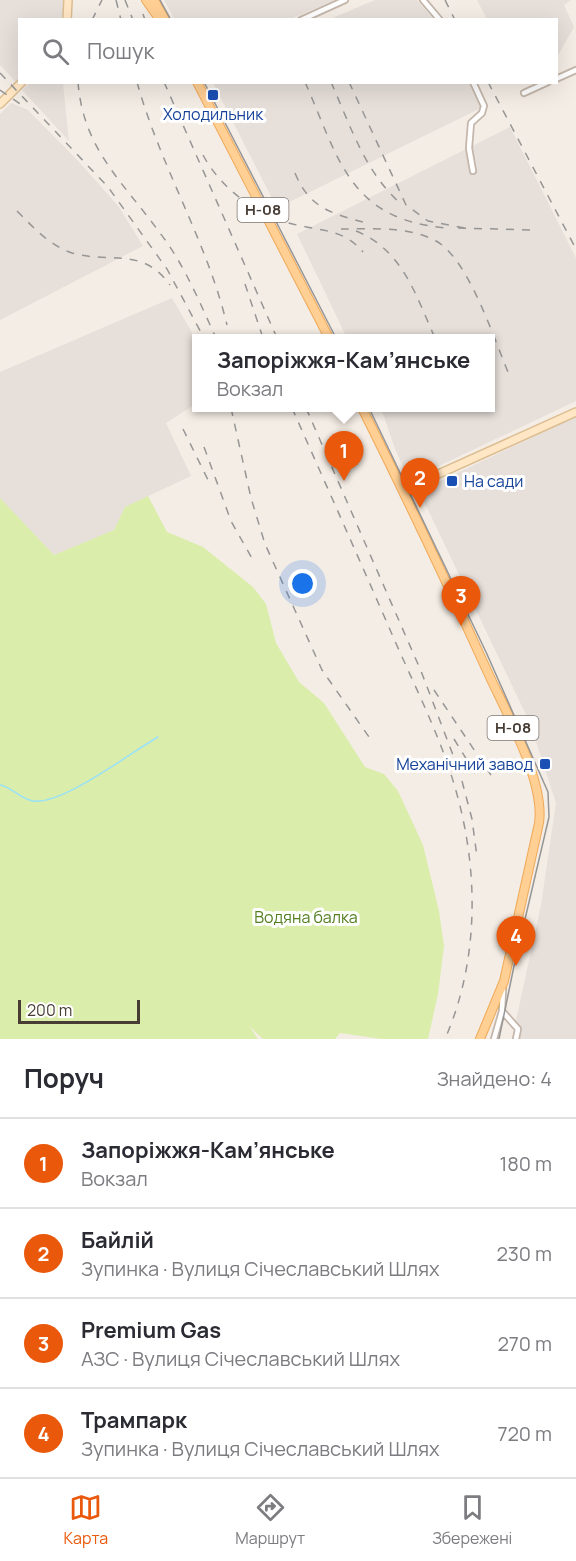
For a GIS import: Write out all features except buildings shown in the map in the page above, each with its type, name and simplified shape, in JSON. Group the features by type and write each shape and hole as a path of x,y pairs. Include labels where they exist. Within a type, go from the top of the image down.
{"main road":[{"path":"67,18 68,0"},
{"path":"146,0 159,18"},
{"path":"154,0 164,18"},
{"path":"0,104 20,84"},
{"name":"Н-08","path":"198,84 326,334"},
{"name":"Н-08","path":"365,412 499,696 529,766 540,800 539,823 504,981 480,1039"},
{"path":"403,490 576,412"}],"street":[{"path":"305,18 345,0"},
{"path":"423,0 438,18"},
{"path":"558,78 576,70"},
{"path":"473,171 469,148 471,123 482,113 484,106 474,84"},
{"path":"524,93 544,84"},
{"path":"494,1039 502,1011 504,981"},
{"path":"502,1011 518,1029 516,1039"}],"shaded area":[{"path":"0,0 63,0 63,18 18,18 18,80 16,82 0,65"},
{"path":"164,0 336,0 292,18 174,18"},
{"path":"375,0 417,0 432,18 332,18"},
{"path":"477,0 571,0 564,5 574,27 558,55 558,18 486,18"},
{"path":"29,84 63,84 69,141 22,90"},
{"path":"214,84 469,84 481,108 277,208"},
{"path":"11,103 28,110 80,163 119,207 143,246 0,320 0,114"},
{"path":"510,127 576,258 576,401 409,480 382,412 495,412 495,334 345,334 297,234"},
{"path":"172,298 193,334 192,406 166,423 191,476 125,507 114,530 54,555 0,498 0,372"},
{"path":"576,417 576,1039 512,1039 541,905 556,803 530,723 419,491"}],"green space":[{"name":"Водяна балка","path":"148,496 167,532 203,547 253,587 266,604 276,643 299,682 324,703 365,767 384,774 398,791 423,845 439,911 444,946 438,994 428,1039 382,1039 340,1033 335,1039 263,1039 249,1026 258,1039 0,1039 0,498 54,555 114,530 125,507"}],"waterway":[{"path":"0,785 28,800 45,800 96,777 158,737"}],"tram line":[{"path":"160,0 170,18"},
{"path":"205,84 334,334"},
{"path":"371,412 486,652 548,792 549,817 499,1039"}],"railway":[{"path":"93,18 102,0"},
{"path":"116,0 120,18"},
{"path":"125,0 132,18"},
{"path":"445,0 454,18"},
{"path":"143,14 144,18"},
{"path":"0,73 108,187 167,269 202,334"},
{"path":"78,84 81,106 96,146 177,258 214,334"},
{"path":"138,84 158,144 208,263 227,325"},
{"path":"165,84 275,334"},
{"path":"306,84 339,160 352,181 368,199 388,213 414,223 447,228"},
{"path":"332,84 368,162 377,177 400,203"},
{"path":"350,84 406,205 428,221 465,228"},
{"path":"489,84 576,249"},
{"path":"0,90 26,108"},
{"path":"203,155 220,179 255,208 283,221 341,235 363,252"},
{"path":"295,173 301,185 316,203 334,213 370,224"},
{"path":"17,211 42,235 64,250 86,256 125,258 137,261 148,265 170,285"},
{"path":"458,228 533,230"},
{"path":"341,229 390,229 414,233 436,241 459,265 480,303 493,334"},
{"path":"356,231 372,239 397,262 414,291 433,334"},
{"path":"245,284 262,334"},
{"path":"495,338 510,377"},
{"path":"232,412 251,498 265,544 322,670 369,737"},
{"path":"294,412 432,724 454,784 462,816 471,880 470,945 465,977 445,1039"},
{"path":"308,412 421,671 453,755"},
{"path":"183,429 210,484"},
{"path":"204,447 231,521 254,562"},
{"path":"434,690 491,775"},
{"path":"454,739 478,778"},
{"path":"462,781 472,819 477,857"}],"place":[{"name":"Холодильник","path":"213,95"},
{"name":"Запоріжжя-Кам’янське","path":"344,481"},
{"name":"На сади","path":"452,481"},
{"name":"Байлій","path":"420,508"},
{"name":"Premium Gas","path":"461,626"},
{"name":"Механічний завод","path":"545,764"},
{"name":"Трампарк","path":"516,966"}]}
